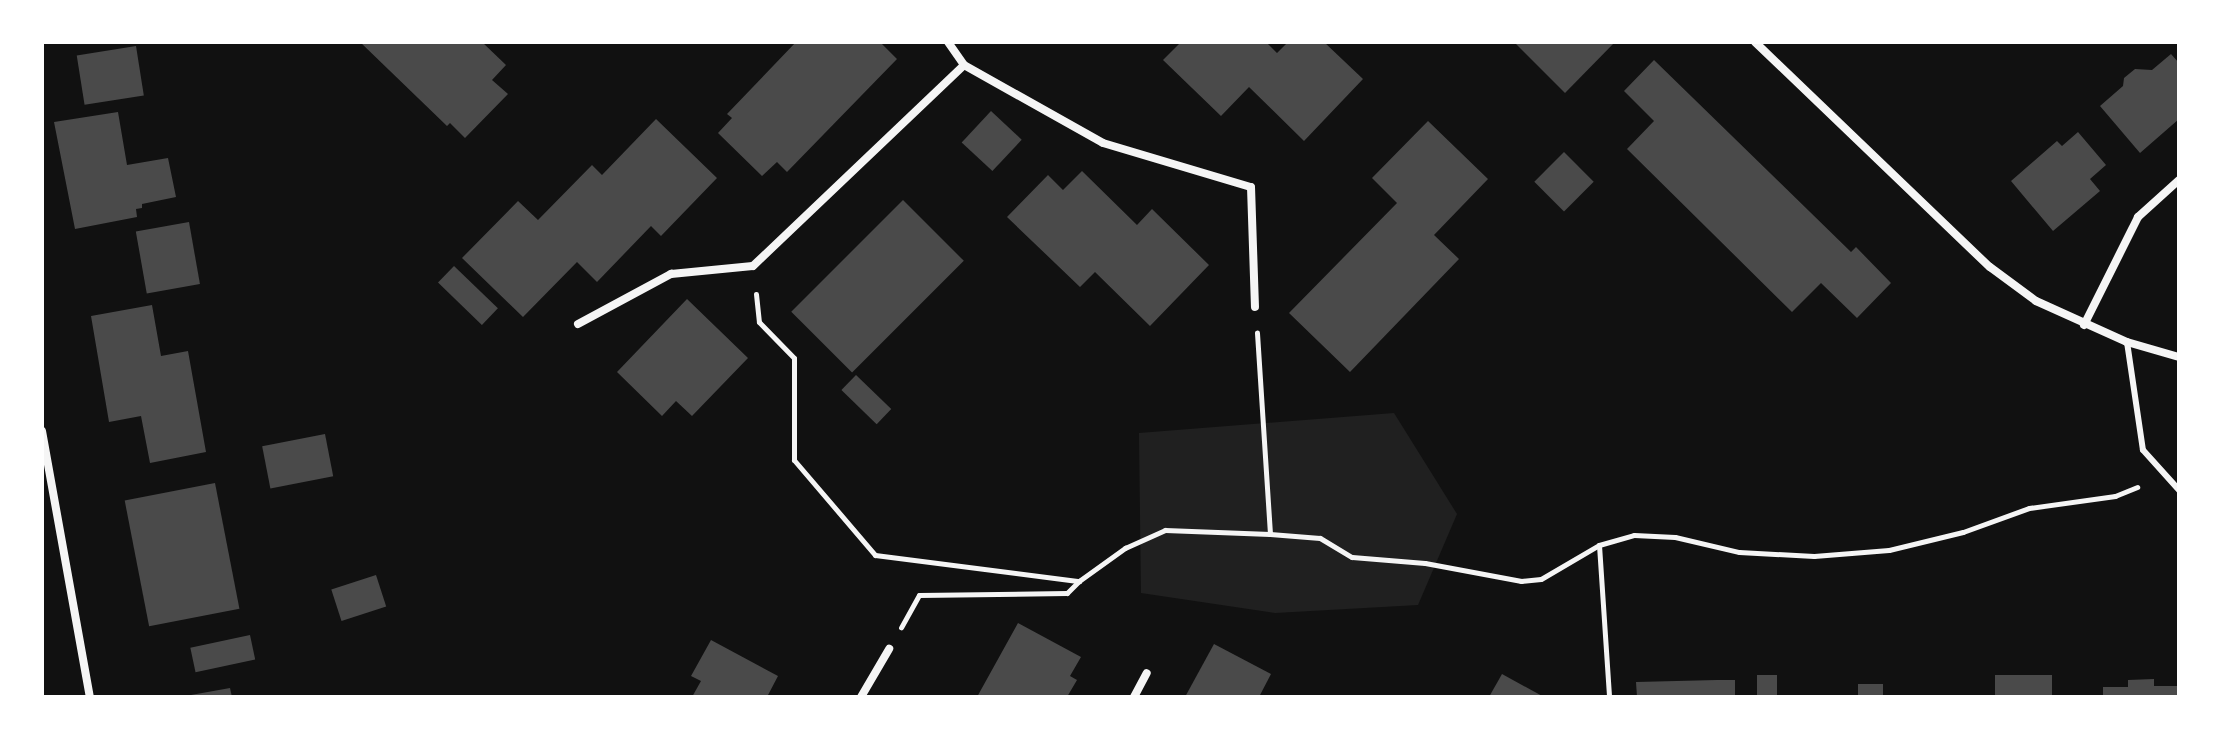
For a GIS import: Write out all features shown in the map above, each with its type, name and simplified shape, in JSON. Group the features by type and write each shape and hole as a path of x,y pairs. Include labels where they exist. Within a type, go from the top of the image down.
{"street":[{"path":"948,42 964,65 1103,143 1251,187 1255,307"},
{"path":"1755,42 1990,267 2036,301 2084,325 2179,357"},
{"path":"578,324 671,274 753,266 964,65"},
{"path":"2084,325 2138,217 2179,180"},
{"path":"42,431 90,697"},
{"path":"861,697 889,649"},
{"path":"1134,697 1147,673"}],"lane":[{"path":"2127,342 2143,450 2179,490"}],"path":[{"path":"753,266 759,322 794,358 794,460 875,555 1079,581"},
{"path":"1255,307 1270,534"},
{"path":"889,649 919,595 1067,593 1125,548 1165,530 1320,538 1352,557 1425,563 1521,581 1541,579 1558,572 1599,545 1634,535 1675,537 1739,552 1814,556 1889,550 1963,532 2029,508 2115,496 2164,476"},
{"path":"1599,545 1609,697"}],"shaded area":[{"path":"1394,413 1457,514 1418,605 1275,613 1141,593 1139,433"}],"building":[{"path":"360,42 482,42 506,65 492,80 508,94 465,138 450,123 447,126"},
{"path":"796,42 884,42 882,44 897,59 787,172 777,162 762,176 718,133 732,118 727,114"},
{"path":"1181,42 1266,42 1277,53 1288,42 1324,42 1363,79 1304,141 1249,87 1221,116 1163,60"},
{"path":"1514,42 1615,42 1565,93"},
{"path":"136,46 144,95 85,105 77,55"},
{"path":"2171,54 2179,63 2179,119 2140,153 2100,106 2123,86 2124,78 2135,69 2152,70"},
{"path":"1654,60 1851,252 1856,247 1891,283 1857,318 1821,283 1792,312 1627,149 1654,121 1624,91"},
{"path":"991,111 1022,140 992,171 962,142"},
{"path":"118,112 127,165 168,158 176,197 142,204 142,208 136,209 137,217 75,229 54,122"},
{"path":"656,119 717,178 661,236 651,226 597,282 577,262 523,317 462,258 518,201 538,220 592,165 602,175"},
{"path":"1428,121 1488,179 1434,235 1459,259 1350,372 1289,313 1397,203 1372,178"},
{"path":"2078,132 2106,165 2090,179 2100,191 2053,231 2011,181 2057,141 2062,146"},
{"path":"1564,152 1594,182 1564,211 1534,182"},
{"path":"1082,171 1137,225 1152,209 1209,265 1150,326 1095,272 1080,287 1007,217 1048,175 1063,190"},
{"path":"903,200 964,261 852,373 791,312"},
{"path":"189,222 200,284 147,293 136,231"},
{"path":"454,266 498,308 482,325 438,283"},
{"path":"687,299 748,358 692,416 676,401 662,416 617,372"},
{"path":"152,305 161,356 188,351 206,452 150,463 141,416 109,422 91,316"},
{"path":"856,375 891,409 877,424 841,390"},
{"path":"325,434 333,476 270,488 262,446"},
{"path":"215,483 239,609 149,626 125,501"},
{"path":"376,575 386,606 341,621 331,590"},
{"path":"1018,623 1081,657 1070,676 1077,680 1067,697 977,697"},
{"path":"250,635 255,659 196,672 190,648"},
{"path":"711,640 778,676 767,697 692,697 701,681 691,676"},
{"path":"1214,644 1271,674 1259,697 1185,697"},
{"path":"1502,674 1544,697 1489,697"},
{"path":"1757,675 1777,675 1777,697 1757,697"},
{"path":"1995,675 2052,675 2052,697 1995,697"},
{"path":"2154,679 2154,686 2179,686 2179,697 2103,697 2103,687 2128,687 2128,680"},
{"path":"1735,680 1735,697 1637,697 1636,682"},
{"path":"1858,684 1883,684 1883,697 1858,697"},
{"path":"230,688 232,697 191,697 191,695"}]}
